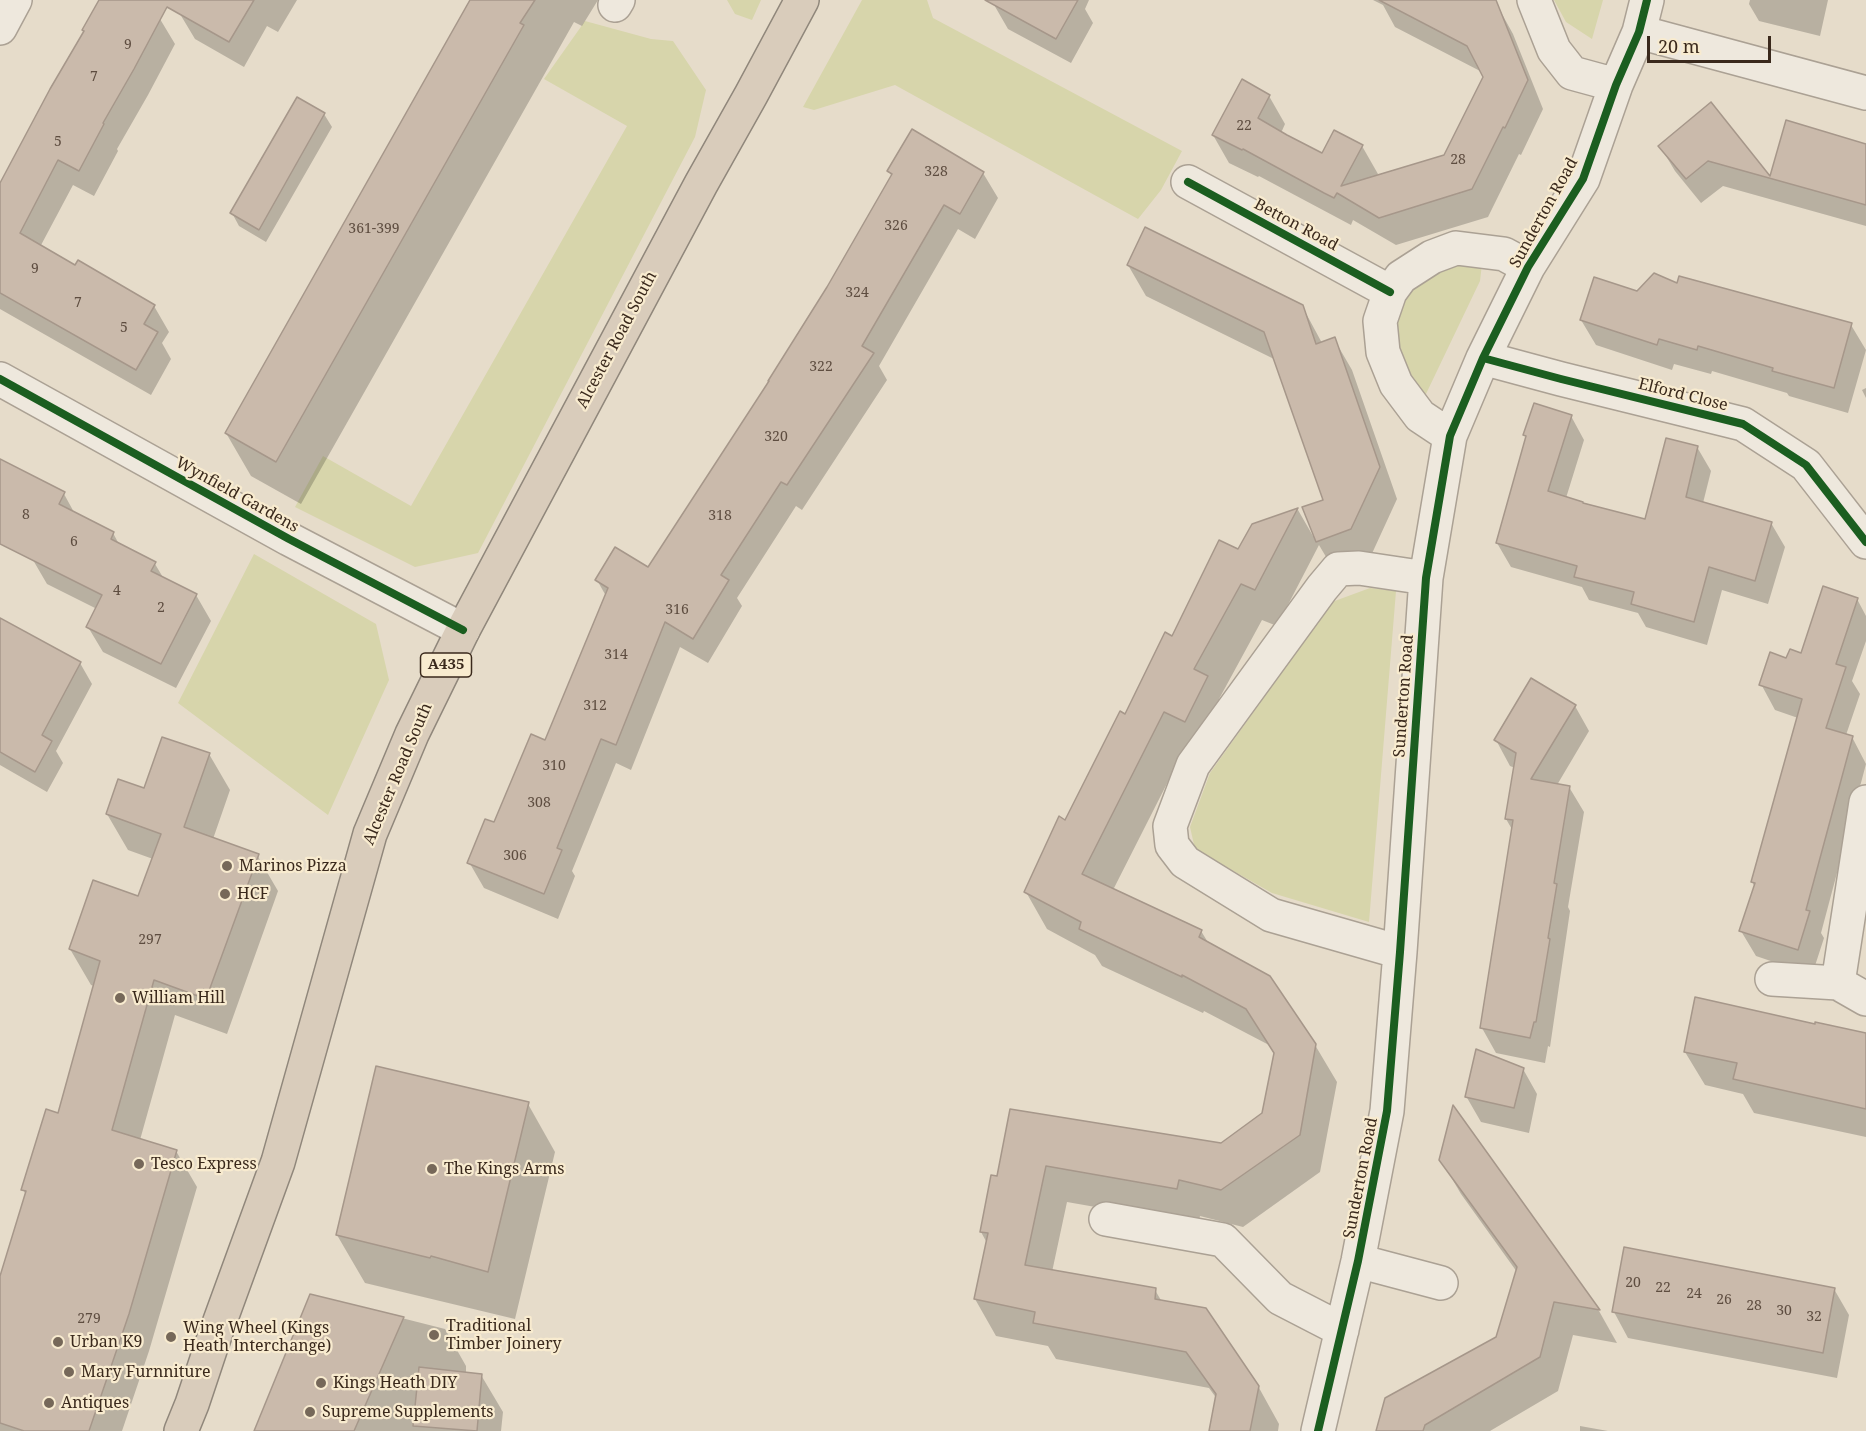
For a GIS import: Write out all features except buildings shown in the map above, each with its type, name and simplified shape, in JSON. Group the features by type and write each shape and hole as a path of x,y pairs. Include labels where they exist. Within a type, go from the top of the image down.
{"highway":[{"name":"Alcester Road South","path":"181,1431 278,1162 370,834 412,734 463,630 802,0"}],"street":[{"path":"0,28 15,0"},
{"path":"1534,0 1554,50 1572,73 1616,85"},
{"name":"Sunderton Road","path":"1318,1431 1358,1261 1387,1111 1426,578 1450,436 1483,358 1528,267 1582,178 1616,85 1640,32 1647,0"},
{"path":"1640,32 1866,93"},
{"name":"Betton Road","path":"1188,182 1390,292"},
{"path":"1450,436 1420,416 1396,384 1383,352 1380,321 1390,292 1401,277 1432,257 1456,248 1504,254 1528,267"},
{"name":"Elford Close","path":"1483,358 1743,424 1806,465 1866,542"},
{"name":"Wynfield Gardens","path":"0,379 289,539 463,630"},
{"path":"1400,952 1271,915 1185,862 1172,845 1170,826 1193,765 1338,569 1359,568 1426,578"},
{"path":"1838,983 1866,802"},
{"path":"1772,979 1838,983 1866,999"},
{"path":"1106,1219 1223,1240 1280,1298 1342,1330"},
{"name":"Sunderton Road","path":"1358,1261 1441,1283"}],"shaded area":[{"path":"727,0 761,0 752,20 735,14"},
{"path":"862,0 927,0 933,18 1182,151 1161,190 1138,219 895,85 814,110 803,107"},
{"path":"1554,0 1603,0 1592,39 1566,22"},
{"path":"585,21 651,39 673,41 706,90 695,137 478,553 415,567 295,507 323,456 411,506 627,126 544,79"},
{"path":"1482,264 1480,281 1425,396 1393,354 1393,316 1409,284 1433,265"},
{"path":"254,554 376,624 389,680 328,815 178,703"},
{"path":"1370,588 1396,591 1369,922 1272,893 1195,849 1190,827 1210,773 1332,602"}],"cycle path":[{"path":"1318,1431 1358,1261 1387,1111 1426,578 1450,436 1483,358 1528,267 1583,179 1616,85 1639,32 1647,0"},
{"path":"1188,182 1390,292"},
{"path":"1483,358 1743,424 1806,465 1866,542"},
{"path":"0,379 289,539 463,630"}],"place":[{"name":"Marinos Pizza","path":"227,866"},
{"name":"HCF","path":"225,894"},
{"name":"William Hill","path":"120,998"},
{"name":"Tesco Express","path":"139,1164"},
{"name":"The Kings Arms","path":"432,1169"},
{"name":"Traditional Timber Joinery","path":"434,1335"},
{"name":"Wing Wheel (Kings Heath Interchange)","path":"171,1337"},
{"name":"Urban K9","path":"58,1342"},
{"name":"Mary Furnniture","path":"69,1372"},
{"name":"Kings Heath DIY","path":"321,1383"},
{"name":"Antiques","path":"49,1403"},
{"name":"Supreme Supplements","path":"310,1412"}]}
